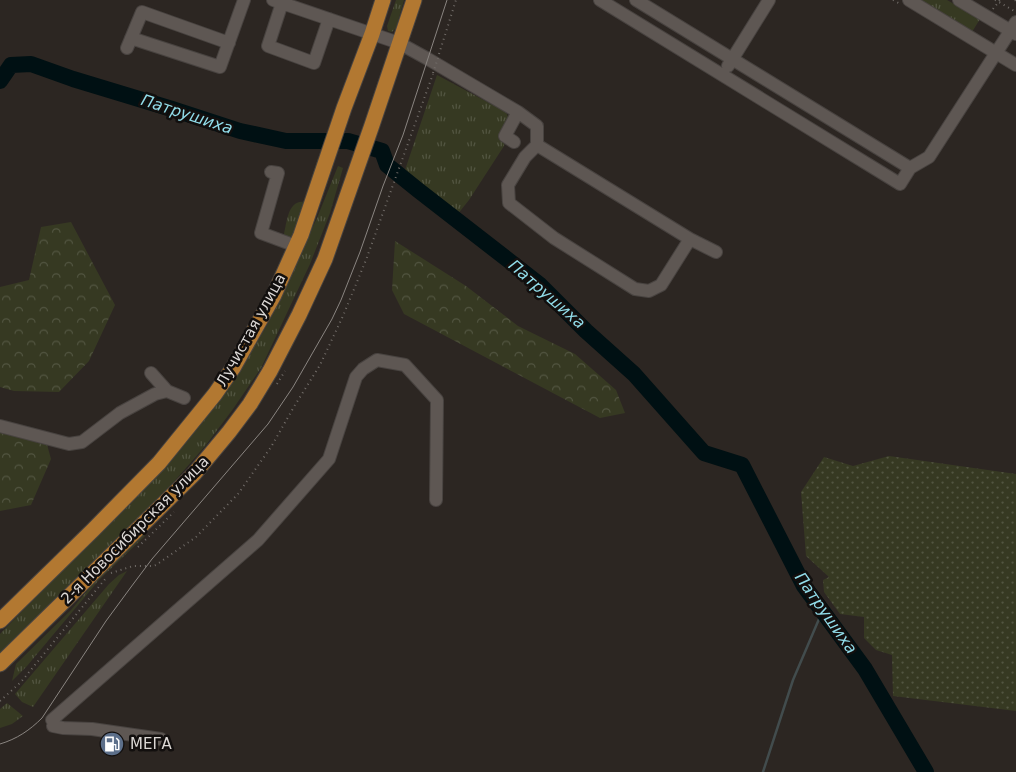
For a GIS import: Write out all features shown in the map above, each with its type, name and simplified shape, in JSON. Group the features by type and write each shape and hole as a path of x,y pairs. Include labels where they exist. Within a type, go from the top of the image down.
{"main road":[{"name":"Лучистая улица","path":"0,620 100,524 159,463 215,394 232,368 264,315 296,246 383,0"},
{"path":"399,43 414,0"},
{"name":"2-я Новосибирская улица","path":"0,664 194,474 250,404 270,371 299,315 325,259 399,43"}],"street":[{"path":"229,43 142,12 129,43 220,67 229,43 244,0"},
{"path":"600,0 900,184 910,168 930,158 996,53 1014,29 959,0"},
{"path":"636,0 910,168"},
{"path":"723,75 769,0"},
{"path":"910,0 1016,65"},
{"path":"329,19 314,63 268,46 278,2 329,19 399,43 518,112 537,126 537,145 525,157 508,185 509,203 554,238 635,289 649,291 661,286 690,239"},
{"path":"514,142 505,136 518,112"},
{"path":"537,145 690,239 716,252"},
{"path":"271,172 278,173 261,232 296,246"},
{"path":"161,739 92,728 63,728 52,723 258,540 329,460 356,377 363,369 377,360 405,365 437,400 436,500"},
{"path":"151,373 167,390 184,398"},
{"path":"0,426 69,444 82,442 118,412 167,390"}],"path":[{"path":"111,573 133,566 156,565 196,537 238,494 271,447 294,405 320,365 366,260 433,73 456,0"},
{"path":"995,0 1016,12"},
{"path":"1002,4 1004,0"}],"green space":[{"path":"396,0 404,0 396,28 392,32 388,31 387,26"},
{"path":"919,0 947,0 980,19 972,32"},
{"path":"437,75 506,112 508,117 504,146 457,215 404,173"},
{"path":"318,158 321,159 294,234 286,238 284,234 291,208 299,202 304,202"},
{"path":"338,166 343,168 330,213 310,264 261,368 233,409 206,445 172,484 0,653 0,634 168,461 237,373 267,325 317,218"},
{"path":"71,222 115,305 89,361 59,392 14,391 0,387 0,287 29,280 41,227"},
{"path":"395,241 466,286 518,326 575,354 616,390 625,413 600,418 404,314 392,290"},
{"path":"0,431 46,441 51,459 31,505 0,511"},
{"path":"889,456 1016,474 1016,711 893,696 892,655 876,650 864,638 864,617 840,614 824,592 823,580 829,577 806,556 801,492 824,457 853,466"},
{"path":"144,534 145,536 99,580 27,666 12,681 16,664 71,610 98,578"},
{"path":"127,571 33,707 22,702 15,694 109,584"},
{"path":"7,703 23,716 12,724 0,728 0,709"}],"waterway":[{"name":"Патрушиха","path":"0,81 11,65 31,64 240,131 286,141 348,141 382,151 387,165 539,284 586,331 634,374 704,453 742,465 804,586 865,669 926,772"},
{"path":"763,772 793,680 822,612"}],"tram line":[{"path":"0,744 23,734 42,718 106,621 152,559 268,424 293,387 341,300 403,135 447,0"}],"place":[{"name":"МЕГА","path":"112,744"}]}
